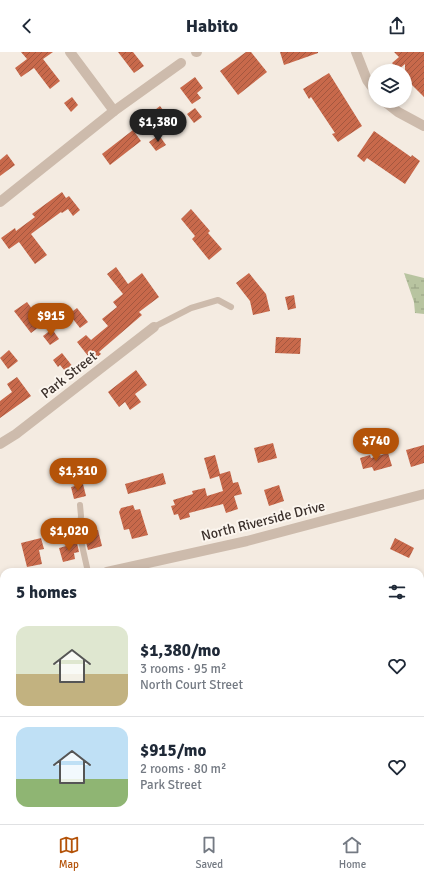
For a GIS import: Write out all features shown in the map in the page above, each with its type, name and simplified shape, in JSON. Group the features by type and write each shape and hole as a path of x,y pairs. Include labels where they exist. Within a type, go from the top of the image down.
{"street":[{"path":"70,52 114,111"},
{"path":"356,52 368,81"},
{"path":"0,202 114,111 181,63"},
{"path":"393,108 424,126"},
{"name":"Park Street","path":"0,444 16,434 154,327"},
{"name":"North Riverside Drive","path":"125,568 247,541 424,494"}],"lane":[{"path":"154,327 191,308 218,300 231,307"},
{"path":"80,505 81,516 79,532 87,568"}],"green space":[{"path":"404,273 424,278 424,314 415,313 414,302"}],"building":[{"path":"21,52 53,52 43,59 60,81 50,89 34,68 21,77 15,68 27,59"},
{"path":"118,52 133,52 144,66 134,73"},
{"path":"246,52 251,52 267,72 238,95 220,71"},
{"path":"280,52 318,52 318,53 284,65"},
{"path":"394,52 424,52 424,97 412,85 412,64 392,63 399,57"},
{"path":"329,73 362,126 338,142 332,134 335,133 311,97 309,99 303,89"},
{"path":"195,77 203,88 197,93 201,98 192,104 180,88"},
{"path":"72,97 78,105 71,112 64,103"},
{"path":"160,106 169,118 156,127 147,116"},
{"path":"195,108 202,117 194,123 187,114"},
{"path":"133,130 141,141 110,165 102,154"},
{"path":"374,131 411,157 412,155 420,161 405,184 367,158 364,162 357,156"},
{"path":"159,135 166,145 156,151 149,142"},
{"path":"7,154 15,165 0,176 0,160"},
{"path":"62,192 66,198 69,196 80,210 73,216 68,209 62,213 61,212 31,234 47,255 35,264 19,242 9,249 1,238 15,228 16,231 35,217 32,214"},
{"path":"191,209 210,231 208,233 222,249 209,260 192,239 195,236 181,219"},
{"path":"116,267 128,284 142,273 159,297 139,312 142,315 99,352 101,354 92,361 77,342 86,335 91,340 108,326 102,319 117,307 113,302 123,294 107,274"},
{"path":"249,273 266,294 270,311 253,315 250,301 236,283"},
{"path":"294,295 296,308 288,310 285,297"},
{"path":"27,302 43,324 31,333 14,311"},
{"path":"77,308 88,322 80,328 69,314"},
{"path":"52,329 59,339 50,345 43,336"},
{"path":"276,337 301,338 300,354 275,353"},
{"path":"9,350 18,361 8,369 0,358"},
{"path":"62,353 77,372 70,377 60,365 58,367 53,360"},
{"path":"136,370 147,385 135,394 141,402 130,410 125,402 119,407 108,392"},
{"path":"17,377 31,396 0,418 0,401 12,392 7,384"},
{"path":"273,443 277,458 258,463 254,448"},
{"path":"424,445 424,463 411,467 406,450"},
{"path":"388,453 392,466 374,471 372,467 363,469 360,458 370,455 371,458"},
{"path":"215,455 220,474 230,471 233,483 238,482 242,494 234,496 238,509 226,513 223,504 189,513 190,517 180,520 178,514 174,515 171,506 175,505 173,500 193,494 192,491 205,488 207,496 223,491 219,476 210,479 204,458"},
{"path":"163,473 166,484 128,494 125,484"},
{"path":"83,484 86,496 74,499 71,487"},
{"path":"279,485 284,501 269,506 264,490"},
{"path":"133,505 135,510 140,509 148,535 132,539 129,529 124,530 119,512 121,508"},
{"path":"98,530 102,546 88,550 84,534"},
{"path":"41,538 44,549 39,550 42,564 27,567 21,543"},
{"path":"395,538 414,548 409,558 390,549"},
{"path":"77,543 79,552 74,553 75,559 63,562 59,548"}]}
